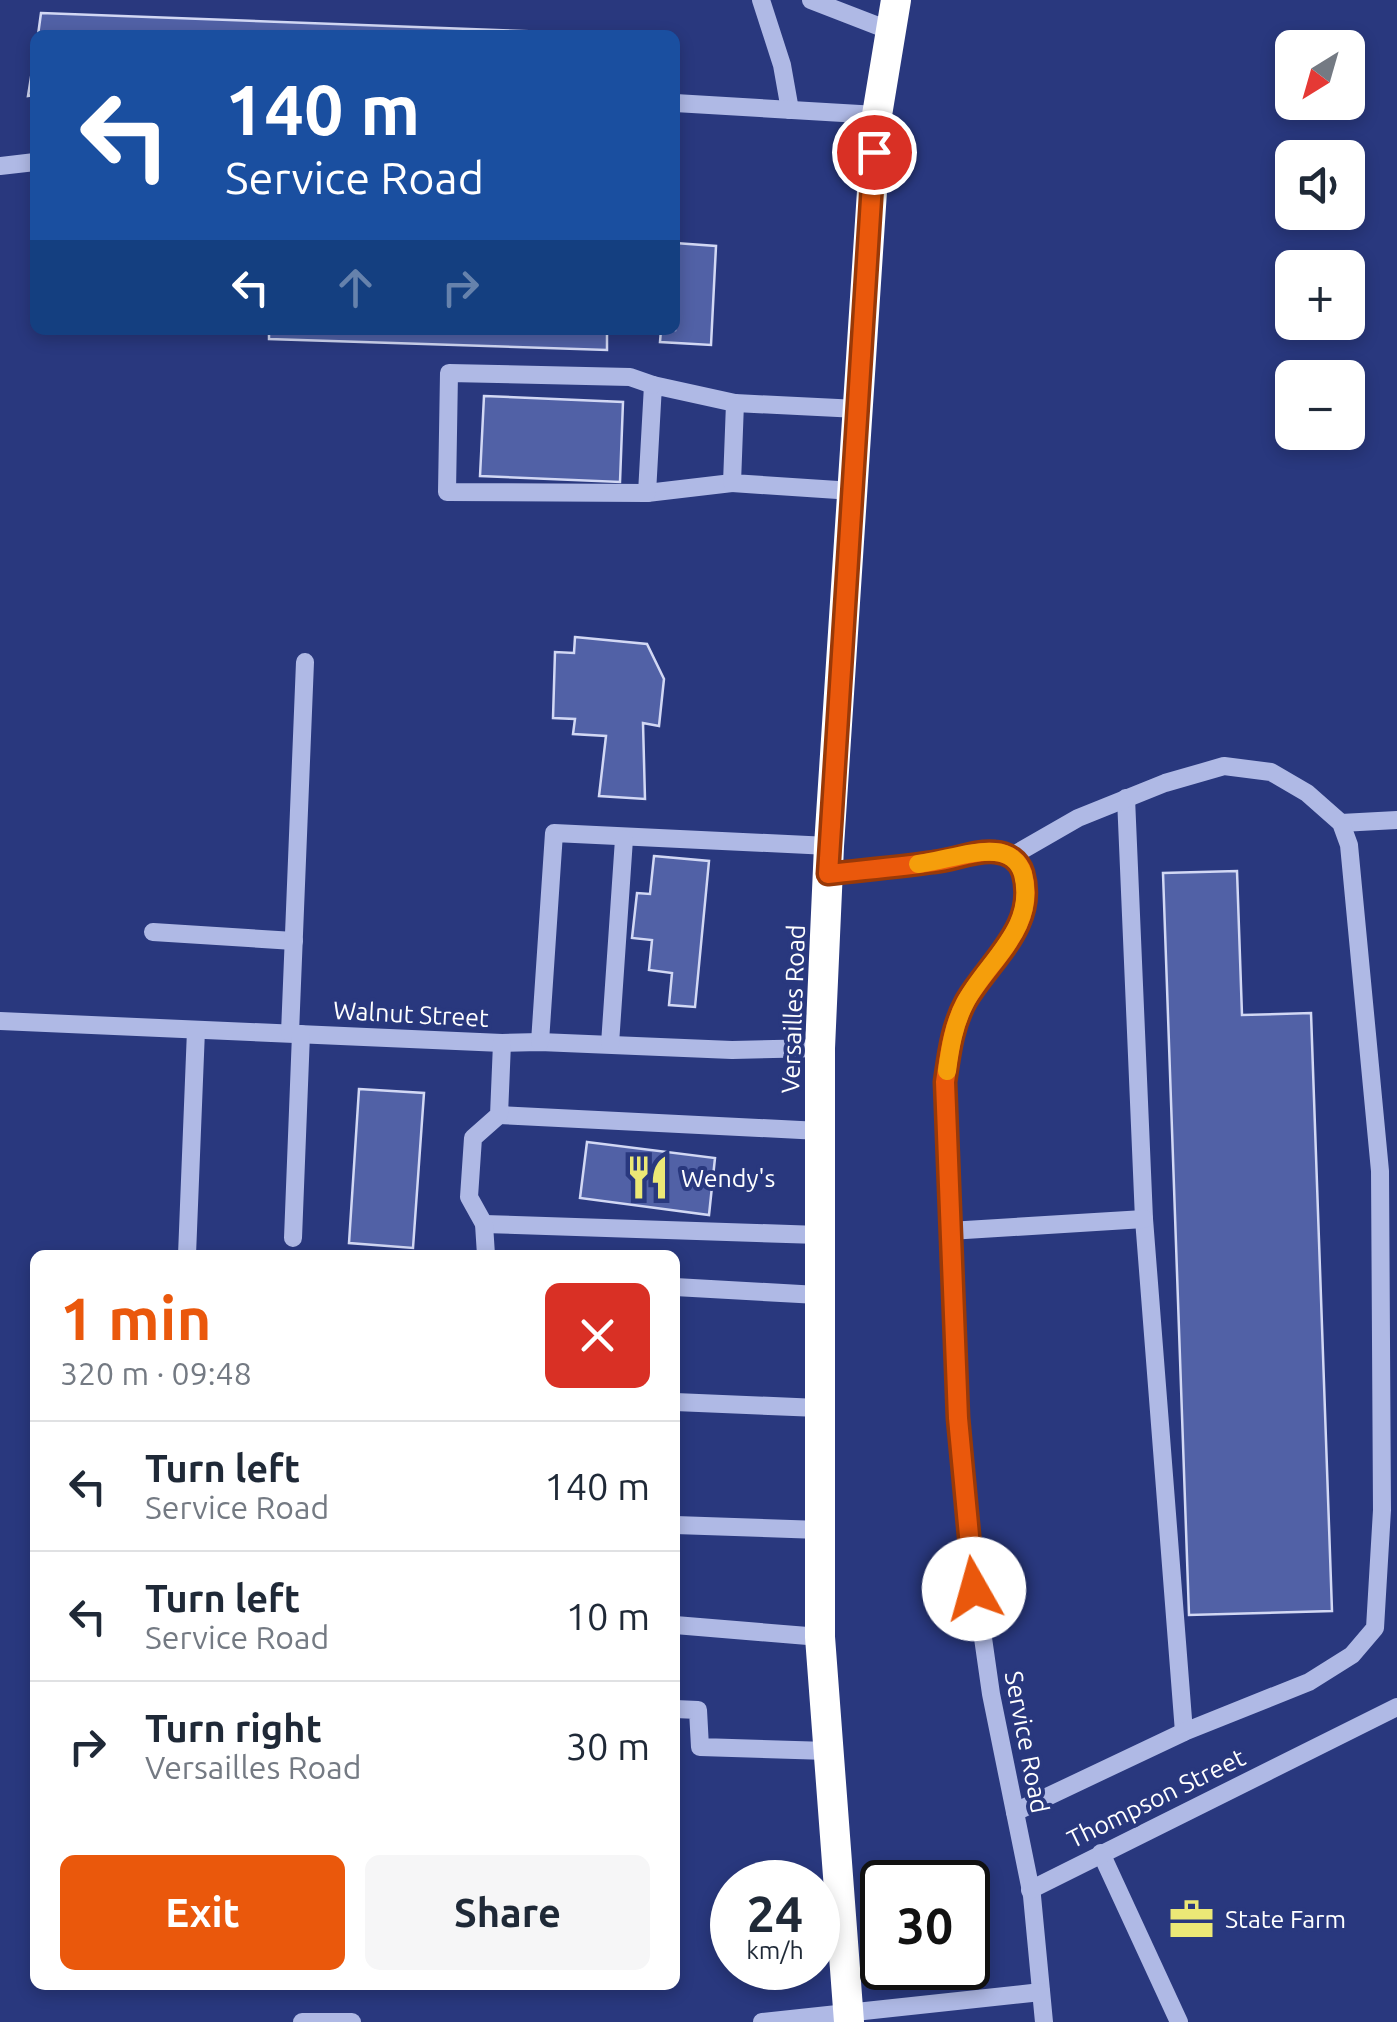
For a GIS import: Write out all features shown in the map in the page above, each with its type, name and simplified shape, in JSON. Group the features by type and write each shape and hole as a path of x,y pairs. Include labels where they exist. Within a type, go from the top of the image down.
{"highway":[{"name":"Versailles Road","path":"849,2017 820,1636 820,1048 828,860 877,115 896,0"}],"street":[{"path":"762,0 782,65 790,110"},
{"path":"811,0 891,32"},
{"path":"680,103 877,115"},
{"path":"0,166 30,163"},
{"path":"853,491 732,483 647,493 447,492 450,373 630,377 735,404 858,410"},
{"path":"647,493 653,385"},
{"path":"732,483 735,404"},
{"path":"293,1238 294,941 304,662"},
{"path":"540,1042 554,833 828,860 939,862 993,852 1012,856 1078,818 1165,782 1224,766 1271,772 1307,793 1341,823 1349,844 1389,1171 1389,1518 1375,1628 1352,1654 1310,1682 1184,1732 1015,1812"},
{"path":"1126,798 1144,1219 1184,1732"},
{"path":"1341,823 1397,820"},
{"path":"610,1044 624,839"},
{"name":"Service Road","path":"1012,856 1022,869 1025,885 1018,926 965,1003 951,1040 945,1082 958,1418 968,1533 988,1677 1030,1890"},
{"path":"152,932 294,941"},
{"name":"Walnut Street","path":"0,1021 502,1044 820,1048"},
{"path":"187,1250 196,1030"},
{"path":"499,1115 502,1044"},
{"path":"486,1250 484,1224 469,1197 473,1138 499,1115 820,1131"},
{"path":"949,1231 1144,1219"},
{"path":"484,1224 819,1235"},
{"path":"680,1287 818,1295"},
{"path":"680,1402 820,1408"},
{"path":"680,1525 820,1530"},
{"path":"680,1625 820,1636"},
{"name":"Thompson Street","path":"1030,1890 1397,1708"},
{"path":"680,1709 698,1710 700,1747 828,1751"},
{"path":"1101,1853 1179,2022"},
{"path":"1030,1890 1044,2022"},
{"path":"762,2022 849,2017 1041,1992"},
{"path":"302,2022 352,2022"}],"building":[{"path":"41,13 498,30 39,30"},
{"path":"680,243 716,246 711,345 660,342 661,335 680,335"},
{"path":"269,335 607,335 607,350 269,339"},
{"path":"484,396 623,402 620,482 480,476"},
{"path":"575,637 647,644 664,679 659,726 643,723 645,799 599,796 606,736 573,734 575,719 553,718 555,652 574,653"},
{"path":"654,856 709,861 695,1007 669,1005 672,973 649,970 652,940 632,938 637,893 650,894"},
{"path":"1237,871 1242,1015 1311,1013 1332,1611 1189,1615 1163,873"},
{"path":"359,1089 424,1093 413,1248 349,1243"},
{"name":"Wendy's","path":"587,1142 715,1158 709,1215 580,1198"}],"slow traffic":[{"path":"918,864 993,852 1012,856 1022,869 1025,885 1018,926 965,1003 951,1040 947,1071"}],"place":[{"name":"Wendy's","path":"648,1178"},
{"name":"State Farm","path":"1192,1919"}],"route":[{"path":"874,152 828,874 993,852 1012,856 1022,869 1025,885 1018,926 965,1003 951,1040 945,1082 958,1418 974,1589"}]}
